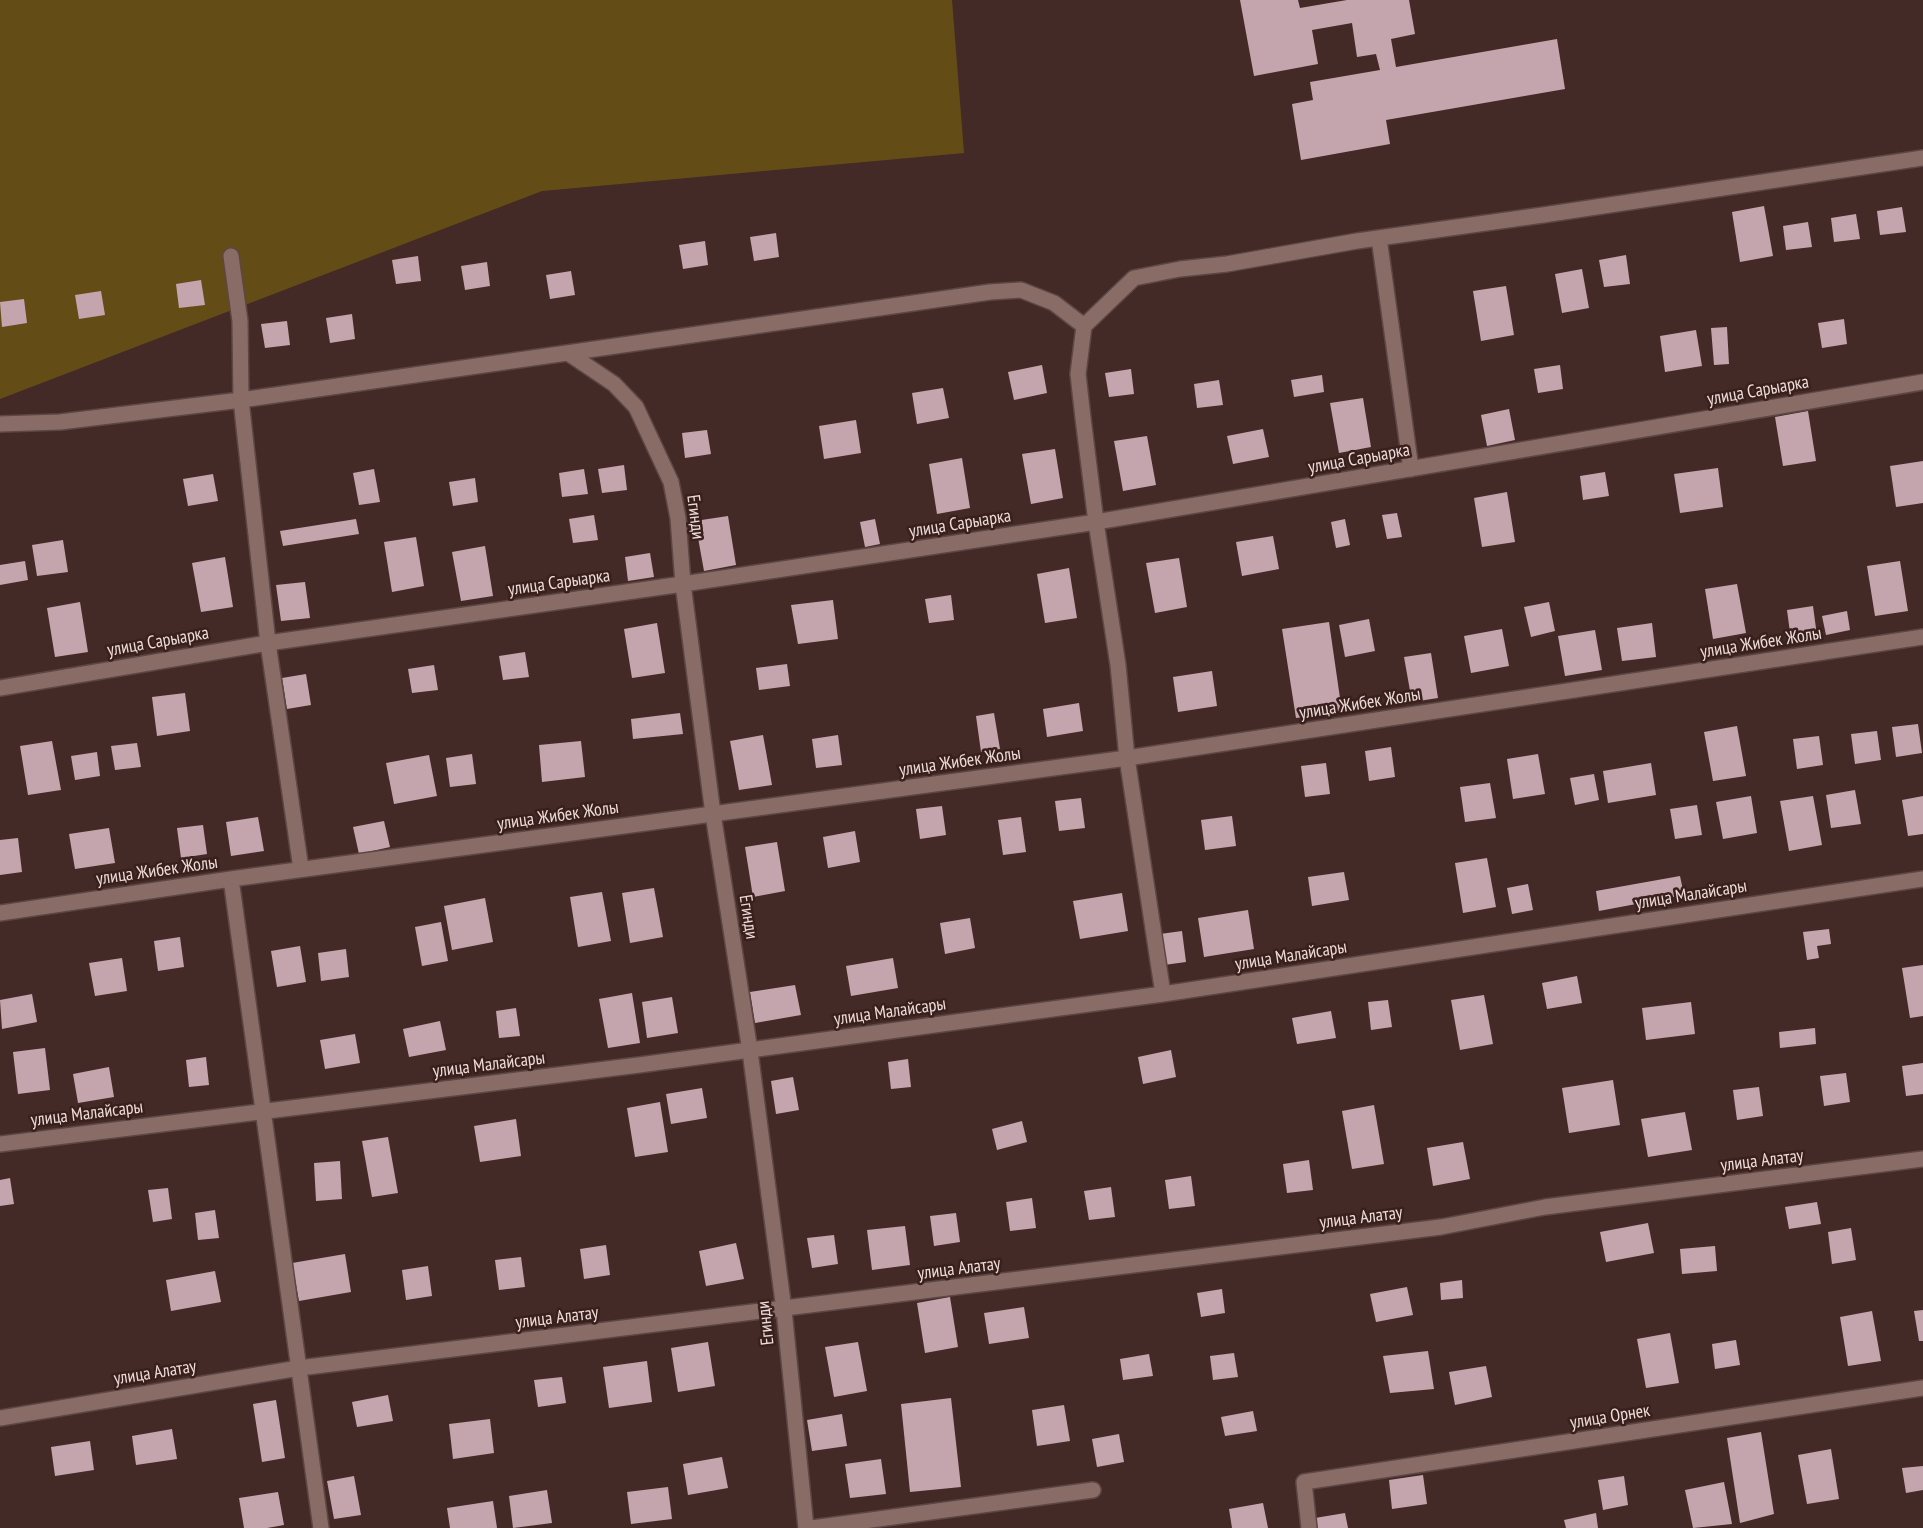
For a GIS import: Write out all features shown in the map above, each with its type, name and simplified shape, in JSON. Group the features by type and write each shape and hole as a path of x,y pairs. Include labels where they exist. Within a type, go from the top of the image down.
{"street":[{"path":"1163,994 1127,758 1118,665 1096,522 1078,374 1084,326 1134,278 1180,269 1226,264 1296,250 1923,158"},
{"path":"1379,238 1412,469"},
{"path":"231,256 240,321 241,400 268,643 301,870"},
{"path":"0,424 60,422 241,400 990,292 1021,290 1054,303 1084,326"},
{"name":"Егинди","path":"568,353 614,384 636,407 671,482 678,518 683,584 713,814 750,1050 784,1310 806,1528"},
{"name":"улица Сарыарка","path":"0,688 268,643 683,584 1096,522 1923,382"},
{"name":"улица Жибек Жолы","path":"0,913 231,879 1127,758 1923,637"},
{"path":"231,879 321,1528"},
{"name":"улица Малайсары","path":"0,1144 750,1050 1163,994 1923,879"},
{"name":"улица Алатау","path":"0,1418 299,1368 784,1310 1442,1227 1545,1207 1923,1159"},
{"name":"улица Орнек","path":"1309,1528 1304,1482 1923,1388"},
{"path":"812,1528 1093,1490"}],"shaded area":[{"path":"0,0 952,0 964,153 542,191 0,399"}],"building":[{"path":"1240,0 1298,0 1300,8 1347,0 1409,0 1415,34 1391,39 1396,67 1557,39 1565,89 1386,120 1390,144 1301,160 1292,104 1313,100 1310,82 1380,70 1376,54 1357,57 1352,23 1312,30 1318,64 1254,76"},
{"path":"1764,206 1773,256 1740,262 1732,212"},
{"path":"1902,207 1906,232 1880,235 1877,211"},
{"path":"1856,214 1860,239 1834,242 1831,218"},
{"path":"1808,222 1812,247 1786,250 1783,226"},
{"path":"776,233 779,257 754,261 750,237"},
{"path":"705,241 708,265 683,269 679,245"},
{"path":"1626,255 1630,284 1604,287 1599,260"},
{"path":"418,256 421,281 396,284 392,260"},
{"path":"487,262 490,286 465,290 461,266"},
{"path":"1582,269 1589,308 1562,313 1555,274"},
{"path":"571,271 575,295 550,299 546,275"},
{"path":"201,280 205,305 179,308 176,284"},
{"path":"1506,286 1514,335 1481,341 1473,291"},
{"path":"101,291 105,315 79,319 75,295"},
{"path":"24,299 27,323 2,327 0,302"},
{"path":"352,314 355,339 330,343 326,318"},
{"path":"1844,319 1847,344 1822,348 1818,323"},
{"path":"287,321 290,345 265,348 261,324"},
{"path":"1727,327 1729,364 1714,365 1711,328"},
{"path":"1696,330 1702,366 1665,372 1660,336"},
{"path":"1042,365 1047,393 1014,400 1008,372"},
{"path":"1560,365 1563,389 1538,393 1534,369"},
{"path":"1131,369 1134,394 1109,397 1105,373"},
{"path":"1322,375 1324,392 1294,397 1291,380"},
{"path":"1219,380 1223,405 1197,408 1194,384"},
{"path":"943,388 949,418 917,424 912,393"},
{"path":"1363,398 1371,447 1339,453 1330,403"},
{"path":"1509,409 1515,440 1487,446 1481,415"},
{"path":"1808,411 1816,461 1783,466 1775,417"},
{"path":"856,420 861,453 824,459 819,426"},
{"path":"1263,429 1269,457 1233,464 1227,436"},
{"path":"707,430 711,454 685,458 682,433"},
{"path":"1147,436 1156,485 1123,491 1114,441"},
{"path":"1055,449 1063,498 1031,504 1022,454"},
{"path":"962,458 970,508 937,514 929,464"},
{"path":"1923,461 1923,503 1896,507 1890,466"},
{"path":"624,465 627,490 602,493 598,469"},
{"path":"1718,468 1723,507 1680,513 1674,474"},
{"path":"374,469 380,502 359,505 353,473"},
{"path":"584,469 588,494 562,497 559,473"},
{"path":"1605,472 1609,496 1583,500 1580,476"},
{"path":"213,474 218,501 188,506 183,479"},
{"path":"475,478 478,502 453,506 449,482"},
{"path":"1507,492 1515,542 1482,547 1474,498"},
{"path":"1397,513 1402,537 1387,539 1382,515"},
{"path":"594,515 598,540 573,543 569,519"},
{"path":"728,516 736,565 704,571 695,521"},
{"path":"356,519 359,534 283,546 280,531"},
{"path":"875,519 880,544 865,547 860,522"},
{"path":"1345,519 1350,545 1336,548 1331,522"},
{"path":"1273,536 1279,569 1242,576 1236,542"},
{"path":"416,537 424,586 392,592 384,542"},
{"path":"63,540 68,572 37,576 32,545"},
{"path":"485,546 493,596 461,601 452,552"},
{"path":"650,553 654,577 628,581 625,557"},
{"path":"225,557 233,607 201,612 192,563"},
{"path":"1179,558 1187,607 1155,613 1146,563"},
{"path":"25,561 28,580 0,585 0,565"},
{"path":"1900,561 1908,611 1875,616 1867,566"},
{"path":"1069,568 1077,618 1045,623 1037,574"},
{"path":"305,582 310,618 281,621 276,585"},
{"path":"1737,584 1746,633 1713,639 1705,589"},
{"path":"951,595 954,620 929,623 925,599"},
{"path":"833,600 838,639 798,644 791,605"},
{"path":"80,602 88,652 55,657 47,608"},
{"path":"1549,602 1555,631 1531,637 1524,607"},
{"path":"1813,606 1817,636 1791,640 1787,610"},
{"path":"1847,611 1850,630 1826,635 1822,616"},
{"path":"1369,619 1375,651 1345,657 1339,625"},
{"path":"1329,622 1342,712 1296,718 1282,629"},
{"path":"657,623 665,673 632,678 624,629"},
{"path":"1652,623 1656,657 1622,661 1617,628"},
{"path":"1502,629 1509,666 1471,673 1464,636"},
{"path":"1595,630 1602,670 1565,676 1558,636"},
{"path":"525,652 529,677 503,680 499,656"},
{"path":"1431,653 1438,698 1412,702 1404,657"},
{"path":"787,664 790,686 759,690 756,668"},
{"path":"434,665 438,690 412,693 408,669"},
{"path":"1212,671 1217,706 1178,712 1173,677"},
{"path":"306,674 311,705 287,709 282,678"},
{"path":"185,693 190,731 157,736 152,697"},
{"path":"1079,703 1083,731 1047,737 1043,709"},
{"path":"680,713 683,734 633,739 631,719"},
{"path":"994,713 1000,749 981,752 976,716"},
{"path":"1918,724 1922,753 1896,757 1892,727"},
{"path":"1737,726 1746,776 1713,781 1704,732"},
{"path":"1877,731 1881,760 1855,764 1851,734"},
{"path":"763,735 772,785 739,790 730,741"},
{"path":"838,735 842,765 816,768 812,739"},
{"path":"1819,736 1823,765 1797,769 1793,739"},
{"path":"52,741 61,790 28,795 20,746"},
{"path":"581,741 585,777 542,782 539,745"},
{"path":"137,743 141,767 115,770 111,746"},
{"path":"1391,747 1395,777 1369,781 1365,751"},
{"path":"97,752 100,776 75,780 71,756"},
{"path":"472,754 476,784 450,787 446,758"},
{"path":"1538,754 1545,794 1513,799 1507,759"},
{"path":"429,755 437,796 394,804 386,763"},
{"path":"1326,763 1330,794 1305,797 1301,766"},
{"path":"1651,763 1656,795 1608,803 1603,771"},
{"path":"1594,774 1599,800 1575,805 1570,778"},
{"path":"1490,783 1496,818 1465,822 1460,787"},
{"path":"1855,790 1861,824 1831,828 1826,795"},
{"path":"1751,796 1757,833 1723,839 1716,802"},
{"path":"1813,796 1822,845 1789,851 1780,801"},
{"path":"1923,796 1923,834 1908,836 1902,800"},
{"path":"1081,798 1085,828 1059,831 1055,801"},
{"path":"1697,805 1702,835 1675,839 1670,809"},
{"path":"942,806 946,835 920,839 916,809"},
{"path":"1232,816 1236,846 1205,850 1201,820"},
{"path":"258,817 264,851 231,856 226,822"},
{"path":"1021,817 1026,852 1003,855 998,820"},
{"path":"384,821 390,847 359,854 353,827"},
{"path":"203,825 207,854 181,858 177,828"},
{"path":"109,828 115,863 75,869 69,834"},
{"path":"855,831 860,862 828,868 823,837"},
{"path":"18,838 22,872 0,875 0,840"},
{"path":"777,842 785,891 753,897 745,847"},
{"path":"1487,858 1496,907 1463,913 1455,863"},
{"path":"1344,872 1349,900 1312,906 1308,877"},
{"path":"1680,876 1684,895 1599,911 1596,891"},
{"path":"1528,884 1533,910 1512,914 1507,888"},
{"path":"654,888 663,937 630,943 622,893"},
{"path":"602,892 611,941 578,947 570,897"},
{"path":"1122,893 1128,931 1080,939 1073,901"},
{"path":"485,898 493,942 452,950 444,906"},
{"path":"1248,910 1254,949 1204,957 1198,918"},
{"path":"970,918 975,948 945,954 940,923"},
{"path":"441,922 448,961 422,966 415,927"},
{"path":"1829,929 1831,944 1817,946 1819,958 1807,960 1803,932"},
{"path":"1182,931 1186,962 1164,965 1160,934"},
{"path":"180,937 184,967 158,971 154,941"},
{"path":"300,946 306,982 277,987 271,951"},
{"path":"346,949 349,977 321,981 318,953"},
{"path":"122,958 127,991 95,996 89,963"},
{"path":"893,958 898,988 851,996 846,966"},
{"path":"1923,965 1923,1016 1910,1018 1902,968"},
{"path":"1577,976 1582,1003 1547,1009 1542,983"},
{"path":"795,985 801,1015 755,1023 750,992"},
{"path":"632,993 640,1043 608,1048 599,999"},
{"path":"32,994 37,1022 2,1029 0,1000"},
{"path":"1484,995 1493,1044 1460,1050 1451,1000"},
{"path":"672,997 678,1033 647,1038 642,1002"},
{"path":"1388,1000 1392,1027 1371,1030 1368,1002"},
{"path":"1691,1002 1695,1034 1646,1040 1642,1008"},
{"path":"516,1008 520,1036 499,1038 496,1011"},
{"path":"1331,1011 1336,1038 1297,1044 1292,1018"},
{"path":"440,1021 446,1050 409,1057 403,1029"},
{"path":"1815,1028 1816,1044 1780,1048 1779,1032"},
{"path":"355,1034 360,1063 325,1069 320,1040"},
{"path":"45,1048 50,1090 18,1094 13,1052"},
{"path":"1171,1050 1176,1077 1143,1084 1138,1057"},
{"path":"206,1057 209,1085 189,1087 186,1060"},
{"path":"908,1059 911,1087 891,1089 888,1062"},
{"path":"1923,1063 1923,1094 1906,1096 1902,1066"},
{"path":"109,1067 114,1097 78,1103 73,1074"},
{"path":"1846,1073 1850,1102 1824,1106 1820,1076"},
{"path":"793,1077 799,1110 776,1114 771,1081"},
{"path":"1613,1080 1620,1125 1569,1133 1562,1088"},
{"path":"1759,1087 1763,1116 1737,1120 1733,1090"},
{"path":"702,1088 707,1118 671,1124 666,1094"},
{"path":"660,1102 668,1152 635,1157 627,1108"},
{"path":"1374,1105 1384,1164 1352,1169 1342,1111"},
{"path":"1685,1112 1692,1150 1648,1157 1641,1119"},
{"path":"516,1119 521,1156 480,1162 474,1126"},
{"path":"1022,1121 1027,1142 997,1150 992,1129"},
{"path":"388,1137 398,1193 372,1197 362,1141"},
{"path":"1463,1142 1470,1179 1433,1186 1427,1148"},
{"path":"1309,1160 1313,1190 1287,1193 1283,1164"},
{"path":"340,1161 342,1199 316,1201 314,1163"},
{"path":"1191,1176 1195,1206 1169,1209 1165,1180"},
{"path":"10,1178 14,1204 0,1206 0,1180"},
{"path":"1111,1187 1115,1217 1089,1220 1084,1191"},
{"path":"168,1188 172,1219 153,1222 148,1190"},
{"path":"1032,1198 1036,1228 1010,1231 1006,1202"},
{"path":"1817,1202 1821,1224 1789,1229 1785,1207"},
{"path":"215,1210 219,1238 198,1240 195,1213"},
{"path":"956,1213 960,1242 934,1246 930,1216"},
{"path":"1648,1223 1654,1253 1606,1262 1600,1232"},
{"path":"905,1226 910,1265 872,1270 867,1230"},
{"path":"1851,1228 1856,1260 1832,1264 1828,1232"},
{"path":"834,1235 838,1264 812,1268 807,1238"},
{"path":"736,1243 744,1279 706,1286 699,1251"},
{"path":"606,1245 610,1275 584,1279 580,1249"},
{"path":"1715,1246 1717,1271 1682,1274 1680,1249"},
{"path":"345,1254 351,1292 299,1301 292,1263"},
{"path":"521,1257 525,1287 499,1290 495,1260"},
{"path":"428,1266 432,1296 406,1300 402,1270"},
{"path":"215,1271 221,1302 171,1311 166,1280"},
{"path":"1462,1280 1463,1298 1441,1300 1440,1283"},
{"path":"1407,1287 1413,1315 1376,1322 1370,1294"},
{"path":"1222,1289 1225,1313 1201,1317 1197,1293"},
{"path":"950,1297 958,1347 925,1353 917,1303"},
{"path":"1024,1307 1029,1338 989,1344 984,1313"},
{"path":"1923,1310 1923,1341 1919,1341 1914,1311"},
{"path":"1872,1311 1881,1361 1848,1366 1840,1317"},
{"path":"1670,1333 1679,1383 1646,1388 1637,1339"},
{"path":"1736,1340 1740,1365 1715,1369 1712,1344"},
{"path":"708,1342 715,1386 678,1392 671,1348"},
{"path":"858,1342 867,1391 834,1397 825,1347"},
{"path":"1428,1351 1434,1389 1390,1393 1383,1356"},
{"path":"1234,1353 1238,1377 1213,1380 1210,1356"},
{"path":"1149,1354 1153,1376 1123,1380 1120,1359"},
{"path":"647,1361 652,1402 609,1408 603,1367"},
{"path":"1486,1366 1492,1397 1455,1405 1449,1372"},
{"path":"562,1377 566,1403 538,1407 534,1380"},
{"path":"388,1395 393,1421 357,1427 352,1402"},
{"path":"951,1398 961,1487 910,1492 901,1404"},
{"path":"276,1400 285,1458 262,1462 253,1404"},
{"path":"1064,1405 1070,1441 1037,1446 1032,1410"},
{"path":"1253,1411 1257,1431 1225,1436 1221,1417"},
{"path":"842,1414 847,1446 812,1451 807,1420"},
{"path":"490,1419 494,1453 453,1459 449,1424"},
{"path":"172,1429 177,1459 136,1465 132,1436"},
{"path":"1761,1432 1774,1514 1740,1523 1727,1438"},
{"path":"1119,1434 1124,1462 1097,1467 1092,1439"},
{"path":"90,1441 94,1470 55,1476 51,1447"},
{"path":"1831,1449 1839,1499 1807,1504 1798,1455"},
{"path":"722,1457 728,1488 688,1495 683,1464"},
{"path":"881,1459 886,1494 850,1498 845,1464"},
{"path":"1923,1466 1923,1490 1906,1493 1902,1468"},
{"path":"1423,1475 1427,1504 1392,1509 1389,1480"},
{"path":"354,1476 361,1515 334,1519 327,1481"},
{"path":"1624,1476 1628,1505 1603,1510 1598,1480"},
{"path":"1724,1482 1732,1524 1693,1528 1685,1490"},
{"path":"668,1487 672,1519 631,1524 627,1492"},
{"path":"547,1490 552,1523 513,1528 509,1496"},
{"path":"278,1492 284,1525 267,1528 244,1528 239,1498"},
{"path":"493,1501 497,1528 450,1528 447,1508"},
{"path":"1263,1503 1268,1528 1232,1528 1229,1509"},
{"path":"1345,1513 1348,1528 1316,1528 1315,1518"},
{"path":"1596,1513 1598,1528 1566,1528 1564,1520"}]}
